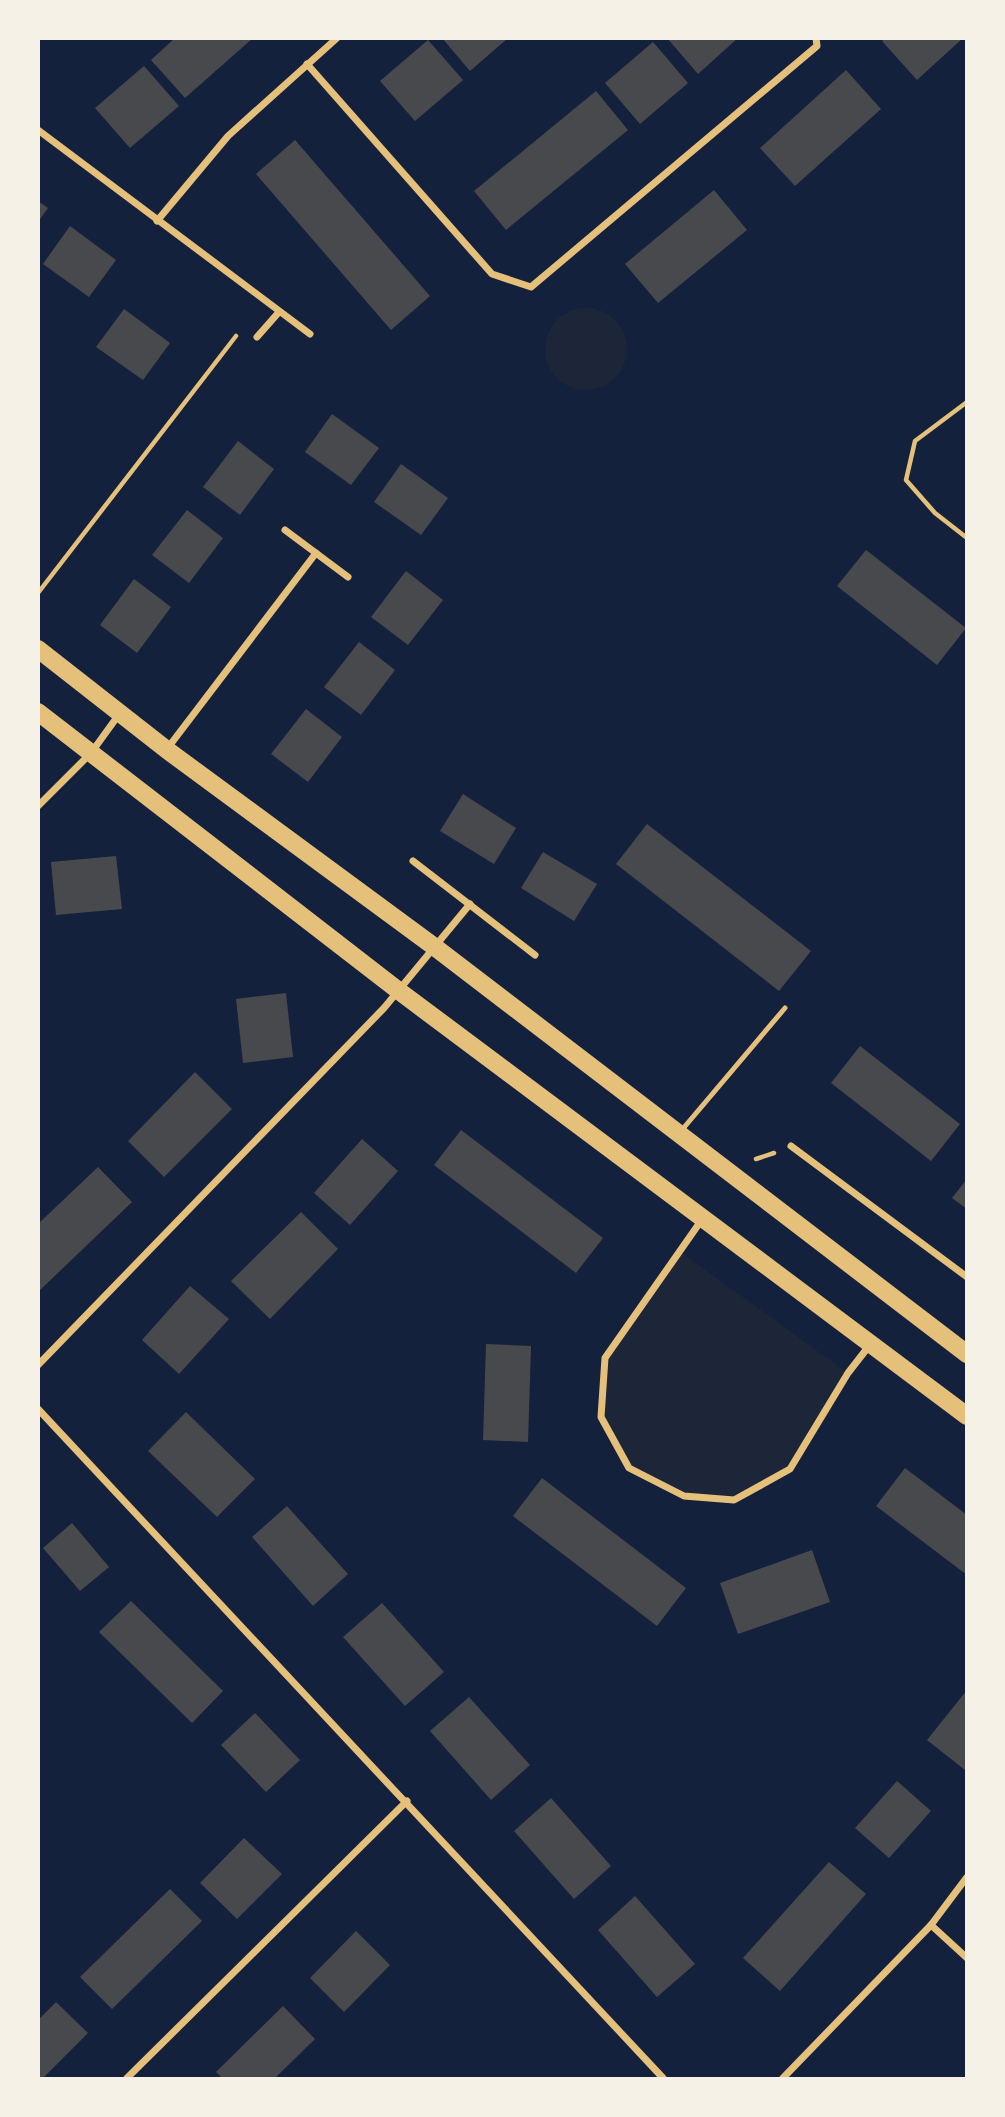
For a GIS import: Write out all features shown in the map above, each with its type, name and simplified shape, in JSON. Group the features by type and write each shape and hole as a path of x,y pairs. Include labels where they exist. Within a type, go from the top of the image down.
{"main road":[{"path":"38,649 167,750 436,948 967,1354"},
{"path":"38,712 399,991 967,1416"}],"street":[{"path":"157,221 228,136 337,38"},
{"path":"307,64 492,274 531,287 817,46 816,38"},
{"path":"38,130 310,334"},
{"path":"257,337 279,312"},
{"path":"285,530 348,577"},
{"path":"167,750 316,553"},
{"path":"38,806 91,753 120,712"},
{"path":"413,860 535,955"},
{"path":"38,1365 399,991 470,904"},
{"path":"791,1146 967,1277"},
{"path":"703,1217 605,1358 601,1418 629,1468 684,1496 734,1500 790,1469 848,1373 872,1343"},
{"path":"38,1409 663,2078"},
{"path":"127,2078 407,1801"},
{"path":"783,2078 931,1925 967,1877"},
{"path":"931,1925 967,1958"}],"lane":[{"path":"679,1134 785,1008"}],"path":[{"path":"38,593 237,335 257,337"},
{"path":"967,402 915,441 906,480 934,513 967,538"}],"shaded area":[{"path":"586,308 602,311 615,320 624,333 627,349 624,365 615,378 602,387 586,390 570,387 557,378 548,365 545,349 548,333 557,320 570,311"},
{"path":"679,1251 848,1373 790,1469 734,1500 684,1496 629,1468 601,1417 605,1358"}],"building":[{"path":"175,38 253,38 185,98 151,60"},
{"path":"442,38 508,38 470,71"},
{"path":"667,38 738,38 698,74"},
{"path":"885,38 963,38 917,80 882,41"},
{"path":"428,40 463,80 415,121 380,81"},
{"path":"653,42 688,83 640,124 605,83"},
{"path":"144,66 179,106 130,148 95,108"},
{"path":"846,70 881,109 795,186 760,148"},
{"path":"596,91 628,130 506,230 474,191"},
{"path":"295,140 430,296 391,330 256,174"},
{"path":"714,190 747,230 658,303 625,264"},
{"path":"38,201 48,208 38,222"},
{"path":"70,226 116,260 89,297 43,264"},
{"path":"124,309 170,343 143,380 96,347"},
{"path":"332,414 379,448 351,485 305,452"},
{"path":"238,441 274,469 240,515 203,487"},
{"path":"401,464 448,498 421,535 374,502"},
{"path":"187,510 223,538 189,583 152,555"},
{"path":"866,550 966,628 937,665 837,586"},
{"path":"406,571 443,600 408,645 371,617"},
{"path":"134,579 171,607 137,653 100,625"},
{"path":"359,642 395,670 361,715 324,687"},
{"path":"306,709 342,737 308,782 271,754"},
{"path":"463,794 516,828 494,864 440,831"},
{"path":"647,824 811,951 779,991 616,864"},
{"path":"543,852 597,884 574,921 521,888"},
{"path":"116,856 122,909 56,915 51,862"},
{"path":"286,993 293,1057 243,1063 236,999"},
{"path":"860,1046 960,1124 931,1161 831,1083"},
{"path":"195,1072 232,1109 164,1177 128,1141"},
{"path":"461,1130 603,1238 576,1273 434,1165"},
{"path":"362,1139 398,1171 350,1225 314,1193"},
{"path":"98,1167 132,1202 38,1292 38,1224"},
{"path":"967,1179 967,1209 952,1198"},
{"path":"301,1212 338,1249 270,1319 231,1281"},
{"path":"190,1286 229,1319 179,1374 142,1340"},
{"path":"486,1344 531,1346 528,1442 483,1440"},
{"path":"186,1412 255,1479 217,1517 148,1451"},
{"path":"905,1468 967,1515 967,1575 876,1506"},
{"path":"542,1478 686,1588 657,1626 513,1516"},
{"path":"287,1506 348,1574 313,1606 252,1537"},
{"path":"72,1523 109,1567 80,1591 43,1548"},
{"path":"812,1550 830,1602 738,1634 720,1583"},
{"path":"131,1601 223,1691 192,1723 99,1632"},
{"path":"382,1603 444,1672 405,1706 343,1637"},
{"path":"967,1690 967,1768 965,1770 927,1740"},
{"path":"469,1697 530,1765 491,1800 430,1731"},
{"path":"255,1713 300,1760 266,1792 221,1745"},
{"path":"897,1781 931,1811 889,1858 855,1828"},
{"path":"551,1798 611,1866 574,1899 514,1831"},
{"path":"244,1838 282,1874 237,1919 200,1883"},
{"path":"829,1862 866,1894 780,1991 743,1958"},
{"path":"170,1889 202,1921 112,2009 80,1977"},
{"path":"635,1896 695,1964 657,1997 598,1930"},
{"path":"356,1931 390,1965 344,2012 310,1978"},
{"path":"56,2002 88,2033 43,2078 38,2078 38,2020"},
{"path":"283,2006 315,2039 275,2078 222,2078 216,2072"}]}
